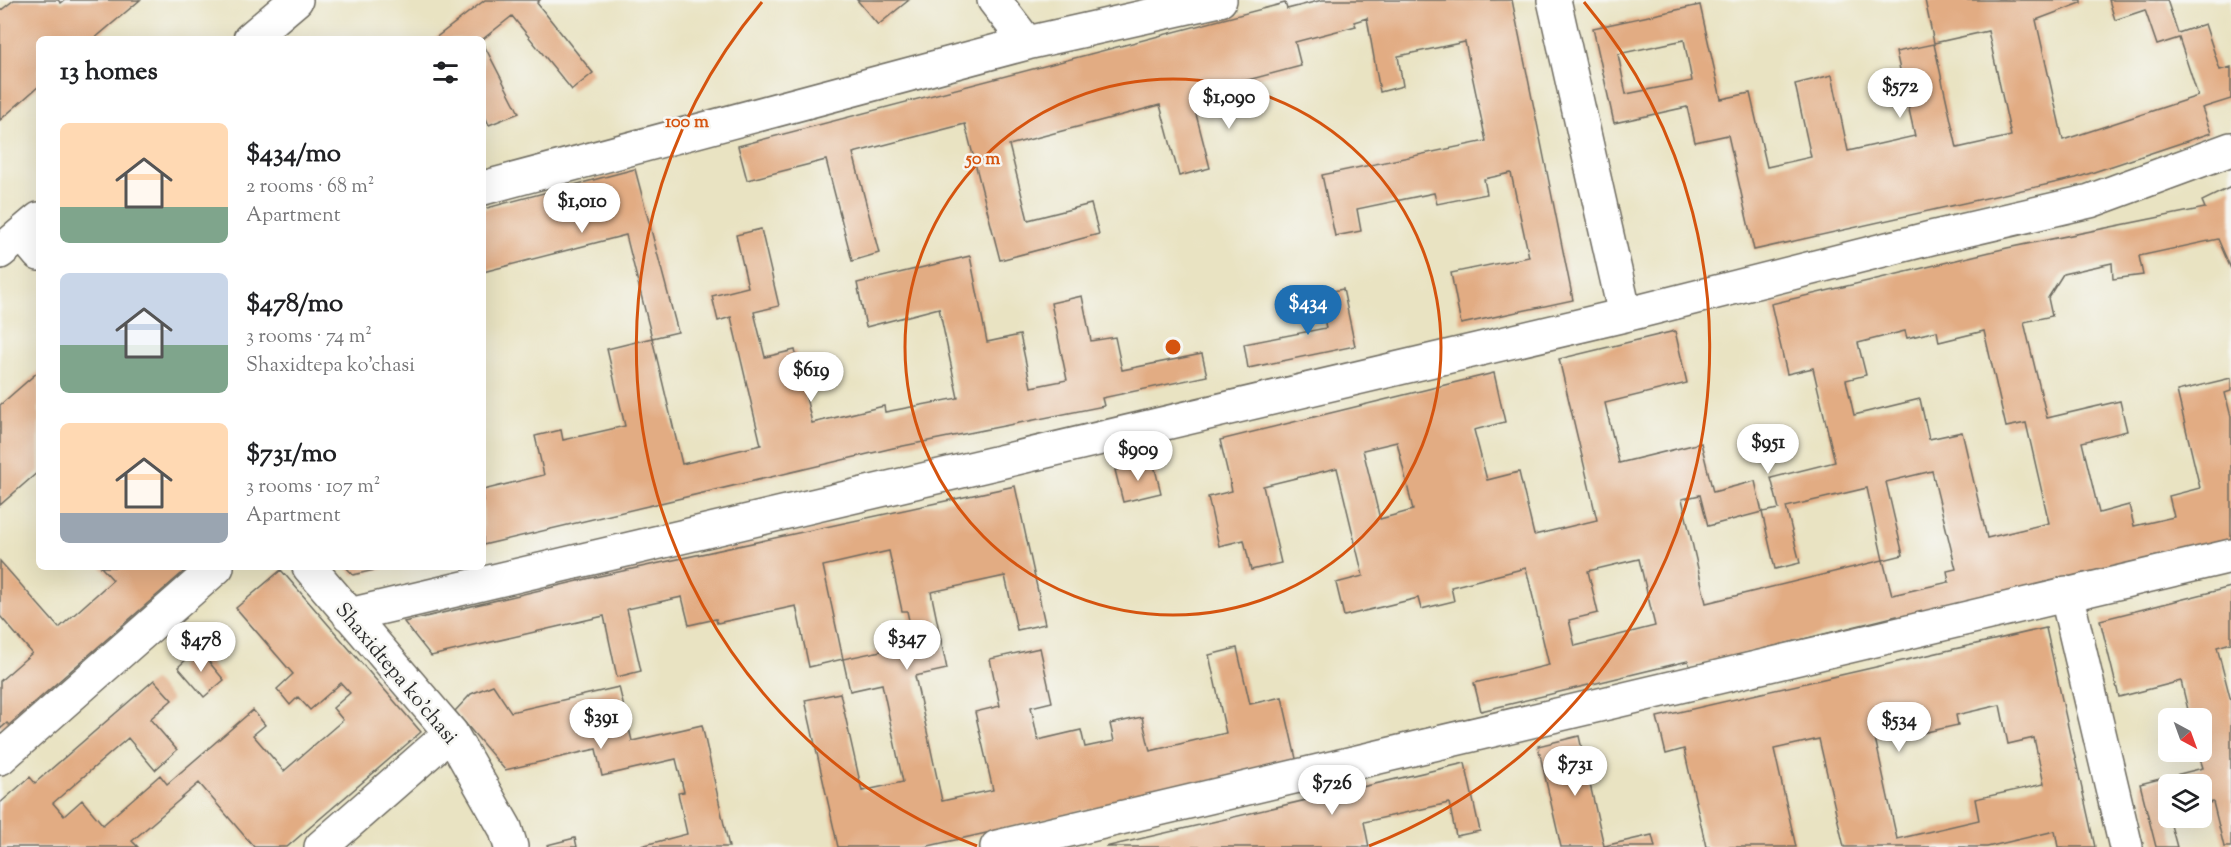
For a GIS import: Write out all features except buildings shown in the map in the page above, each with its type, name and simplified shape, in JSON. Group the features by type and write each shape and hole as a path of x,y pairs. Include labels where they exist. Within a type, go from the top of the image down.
{"street":[{"path":"254,36 296,0"},
{"path":"994,0 1028,43"},
{"path":"486,187 1028,43 1220,0"},
{"path":"1554,0 1625,315"},
{"path":"349,615 1625,315 1931,238 2090,201 2231,149"},
{"path":"997,847 2066,593 2231,556"},
{"path":"0,758 214,570"},
{"name":"Shaxidtepa ko'chasi","path":"312,570 451,734 505,828 511,847"},
{"path":"2066,593 2126,847"},
{"path":"321,847 451,734"}]}
